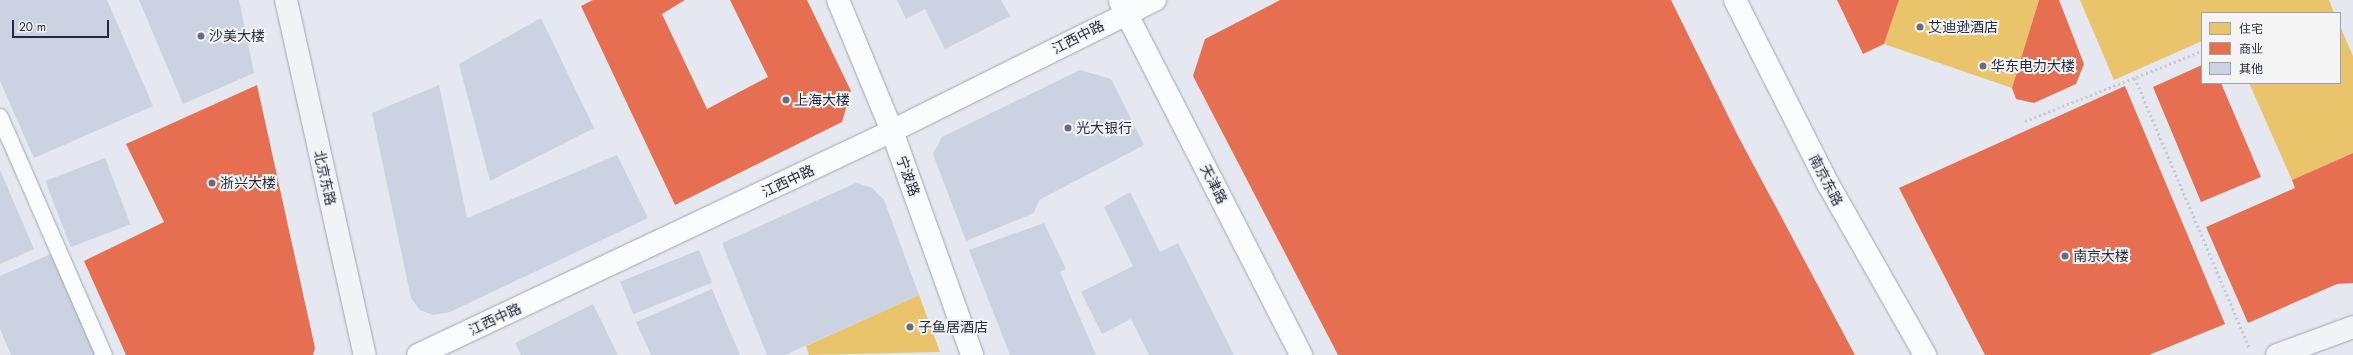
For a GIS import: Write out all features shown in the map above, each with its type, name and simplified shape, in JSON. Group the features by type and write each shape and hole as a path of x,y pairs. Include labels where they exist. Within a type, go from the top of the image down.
{"main road":[{"name":"北京东路","path":"286,0 365,355"},
{"path":"2277,355 2353,327"}],"street":[{"name":"宁波路","path":"838,0 892,131 972,355"},
{"name":"江西中路","path":"418,355 892,131 1123,7 1155,0"},
{"name":"南京东路","path":"1735,0 1828,184 1925,355"},
{"name":"天津路","path":"1123,7 1301,355"}],"lane":[{"path":"0,117 104,355"}],"path":[{"path":"2025,121 2201,51"},
{"path":"2135,78 2252,355"}],"building: 住宅":[{"name":"华东电力大楼","path":"1899,0 2039,0 2012,88 1884,44"},
{"path":"2080,0 2329,0 2334,12 2201,12 2201,41 2114,80"},
{"path":"2341,28 2353,56 2353,153 2292,180 2249,84 2341,84"},
{"path":"919,295 940,352 809,355 806,346"}],"building: 商业":[{"name":"上海大楼","path":"593,0 685,0 662,14 707,109 768,77 730,0 807,0 851,91 842,122 675,205 581,6"},
{"path":"1280,0 1671,0 1738,136 1855,355 1338,355 1193,76 1205,39"},
{"path":"1837,0 1899,0 1884,44 1863,54"},
{"path":"2039,0 2059,0 2084,64 2076,84 2034,103 2016,99 2012,88"},
{"path":"2201,65 2201,84 2221,84 2261,177 2201,202 2153,87"},
{"name":"浙兴大楼","path":"257,85 315,348 313,355 126,355 84,261 164,222 126,144"},
{"name":"南京大楼","path":"2125,86 2225,324 2149,355 1985,355 1899,188"},
{"path":"2353,153 2353,283 2337,284 2248,323 2206,227 2295,188 2292,180"}],"building: 其他":[{"path":"0,0 107,0 153,106 34,158 0,81"},
{"name":"沙美大楼","path":"139,0 239,0 254,73 183,104"},
{"path":"897,0 1001,0 1010,16 945,49 925,9 906,19"},
{"path":"541,18 594,128 490,181 459,64"},
{"path":"1080,70 1111,79 1144,145 1039,200 1034,213 966,241 933,154 942,137"},
{"path":"439,85 467,218 617,155 648,218 450,312 433,315 420,310 411,298 372,113"},
{"path":"105,158 130,224 71,247 45,181"},
{"path":"0,170 34,249 0,264"},
{"path":"856,183 872,188 884,200 919,295 785,355 767,355 722,243"},
{"path":"1130,192 1160,252 1178,243 1234,355 1149,355 1131,319 1102,334 1081,292 1133,266 1104,207"},
{"path":"1044,223 1066,269 1060,272 1096,355 1010,355 969,250"},
{"path":"699,250 712,282 633,314 620,282"},
{"path":"53,253 96,355 11,355 0,329 0,276"},
{"path":"712,289 740,355 651,355 636,322"},
{"path":"593,304 618,355 521,355 515,343"}],"place":[{"name":"艾迪逊酒店","path":"1920,27"},
{"name":"沙美大楼","path":"201,36"},
{"name":"华东电力大楼","path":"1983,66"},
{"name":"上海大楼","path":"786,100"},
{"name":"光大银行","path":"1068,128"},
{"name":"浙兴大楼","path":"212,183"},
{"name":"南京大楼","path":"2065,256"},
{"name":"子鱼居酒店","path":"910,327"}]}
